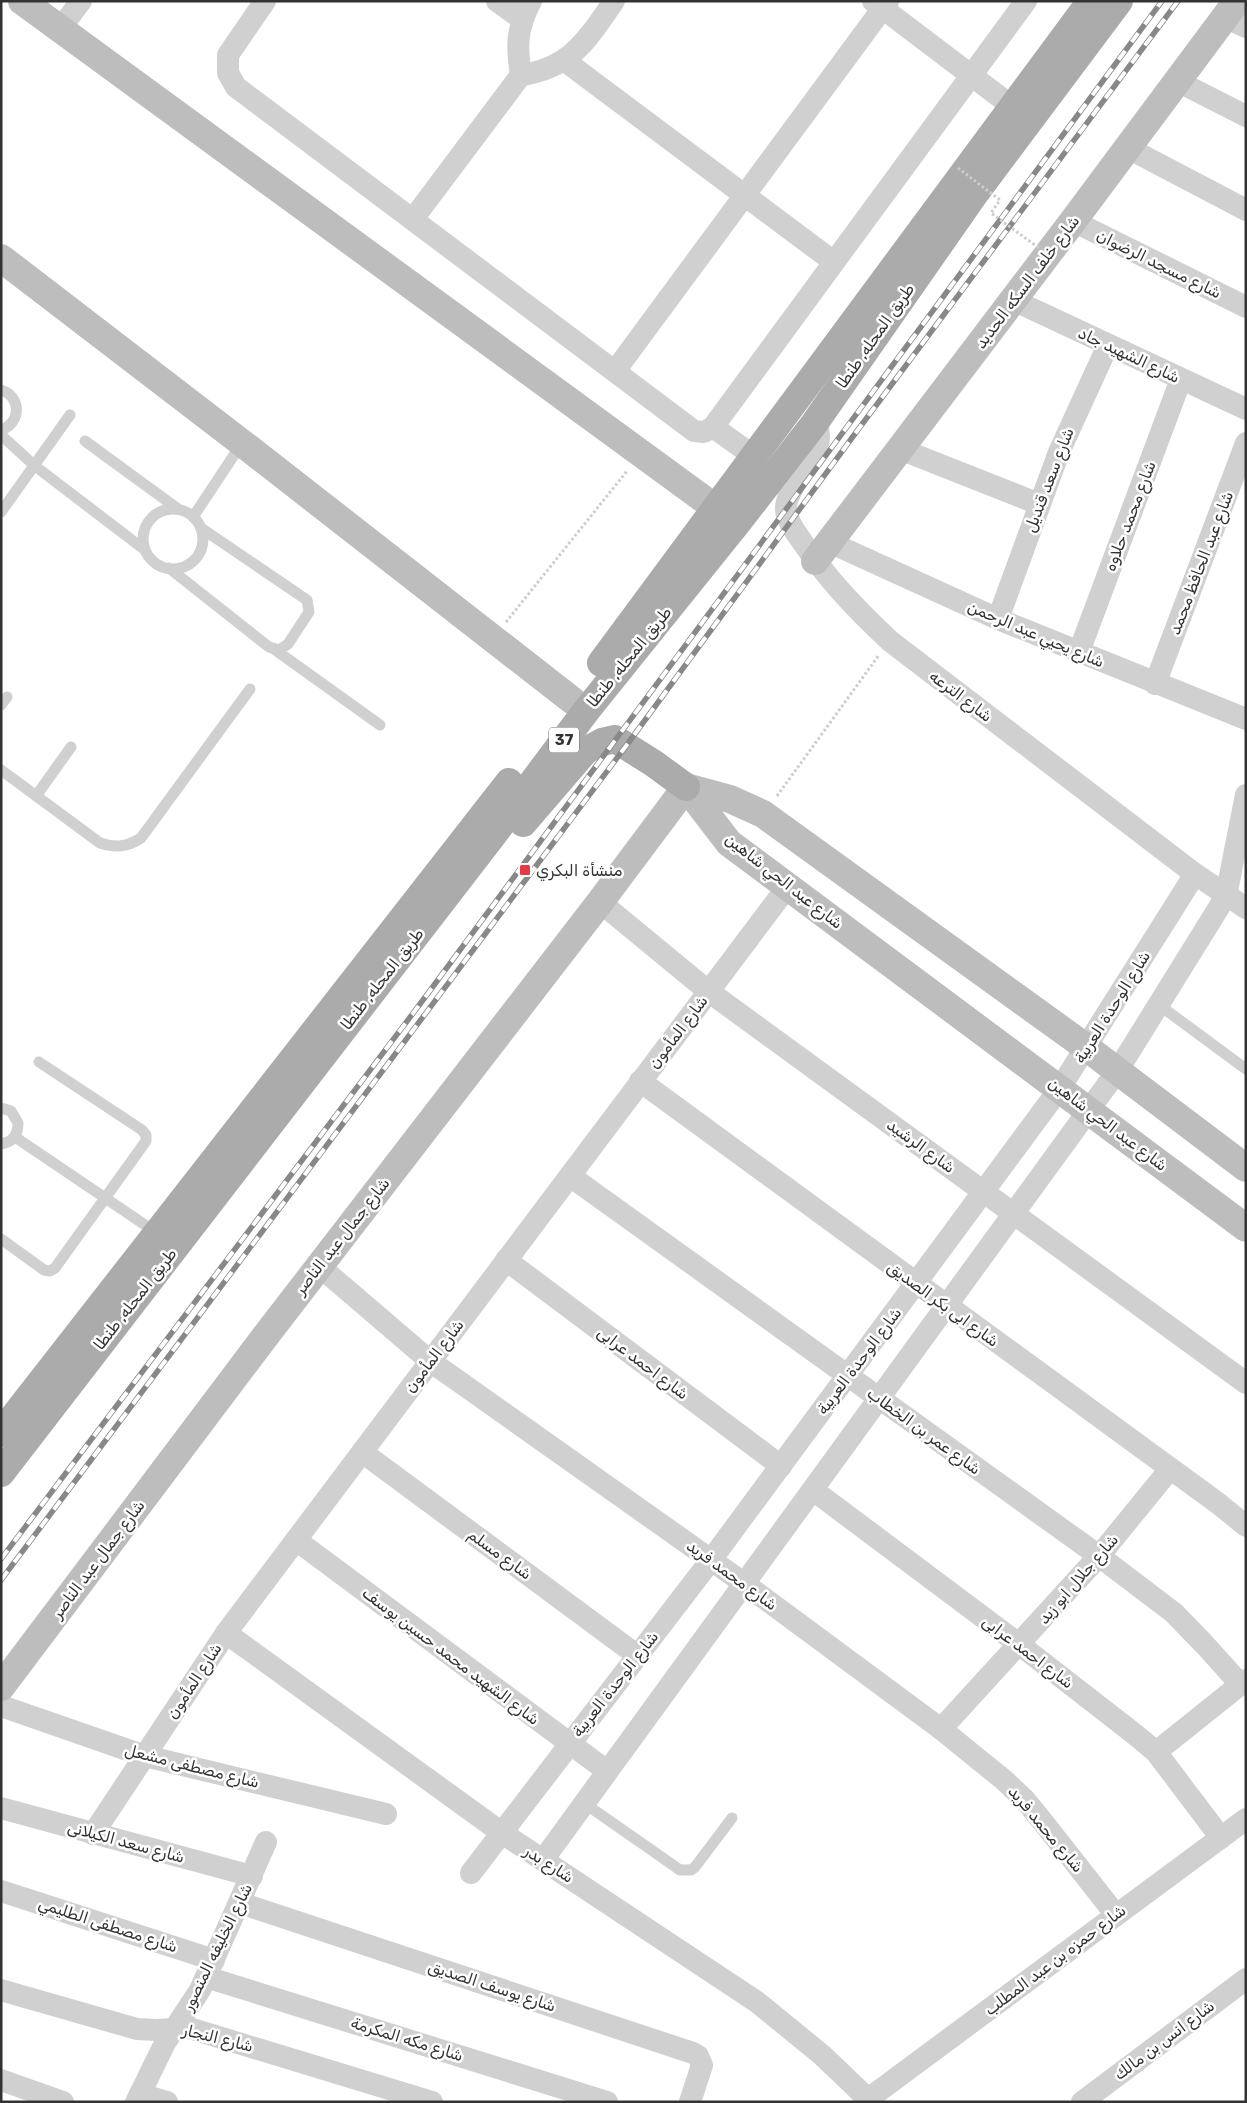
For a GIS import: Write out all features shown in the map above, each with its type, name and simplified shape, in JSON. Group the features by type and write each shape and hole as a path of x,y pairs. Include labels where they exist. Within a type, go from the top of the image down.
{"main road":[{"name":"طريق المحله, طنطا","path":"1,1432 573,701 717,510 1091,1"},
{"name":"طريق المحله, طنطا","path":"1,1473 493,835 586,711 814,424 976,192 1119,1"},
{"path":"493,835 502,838 515,832 585,751 602,742 616,739 653,762 686,787"}],"street":[{"path":"22,1 717,510"},
{"path":"60,29 81,1"},
{"path":"265,1 228,55 227,65 231,80 236,87 694,431 704,432 713,427 1026,1"},
{"path":"413,220 521,75 518,38 526,10 497,1"},
{"path":"521,75 537,73 565,61 595,28 614,1"},
{"path":"616,371 745,195 881,4 1013,107"},
{"name":"شارع خلف السكه الحديد","path":"822,552 1177,81 1236,15"},
{"path":"565,61 834,262"},
{"path":"1177,81 1246,116"},
{"path":"1128,148 1246,210"},
{"name":"شارع مسجد الرضوان","path":"1073,221 1246,307"},
{"path":"1,258 573,701"},
{"name":"شارع الشهيد جاد","path":"1013,300 1246,409"},
{"name":"شارع سعد قنديل","path":"998,619 1058,452 1108,345"},
{"name":"شارع محمد حلاوه","path":"1079,652 1181,379"},
{"name":"شارع الترعه","path":"814,424 819,431 818,443 789,494 786,509 792,526 822,552 846,599 890,641 1194,874 1246,908"},
{"path":"713,427 756,457"},
{"name":"شارع عبد الحافظ محمد","path":"1156,684 1246,443"},
{"path":"900,449 1039,504"},
{"name":"شارع يحيي عبد الرحمن","path":"822,552 998,619 1156,684 1246,718"},
{"path":"686,787 730,799 763,814 1088,1048 1246,1168"},
{"name":"شارع عبد الحي شاهين","path":"686,787 729,843 1246,1228"},
{"name":"شارع جمال عبد الناصر","path":"1,1687 319,1266 600,902 686,787"},
{"path":"543,1860 1118,1070 1226,896 1246,795"},
{"name":"شارع الوحدة العربية","path":"471,1873 711,1560 985,1192 1088,1048 1194,874"},
{"name":"شارع المأمون","path":"93,1834 226,1633 788,886"},
{"name":"شارع الرشيد","path":"600,902 708,991 1246,1383"},
{"name":"شارع ابى بكر الصديق","path":"640,1081 1246,1526"},
{"name":"شارع عمر بن الخطاب","path":"570,1176 1099,1556 1174,1614 1243,1682"},
{"name":"شارع احمد عرابى","path":"506,1260 781,1466"},
{"name":"شارع محمد فريد","path":"319,1266 430,1361 745,1584 941,1729 1004,1780 1025,1800 1116,1915"},
{"name":"شارع مسلم","path":"362,1452 638,1656"},
{"name":"شارع جلال ابو زيد","path":"941,1729 1020,1645 1099,1556 1170,1469"},
{"name":"شارع احمد عرابى","path":"813,1490 1020,1645 1156,1752 1221,1838"},
{"name":"شارع الشهيد محمد حسين يوسف","path":"296,1540 607,1771"},
{"name":"شارع بدر","path":"226,1633 502,1833 757,2002 822,2054 866,2100"},
{"path":"1156,1752 1243,1682"},
{"name":"شارع مصطفى مشعل","path":"1,1706 145,1756 386,1814"},
{"name":"شارع سعد الكيلانى","path":"1,1808 252,1876"},
{"name":"شارع حمزه بن عبد المطلب","path":"866,2100 1246,1819"},
{"name":"شارع الخليفه المنصور","path":"138,2098 166,2043 210,1969 266,1842"},
{"name":"شارع مصطفى الطليمي","path":"1,1891 210,1969"},
{"name":"شارع يوسف الصديق","path":"240,1903 692,2053 698,2056 702,2065 690,2102"},
{"name":"شارع مكه المكرمة","path":"210,1969 607,2102"},
{"name":"شارع انس بن مالك","path":"1082,2102 1246,1979"},
{"name":"شارع النجار","path":"1,1990 137,2029 189,2028 432,2102"},
{"path":"1,2080 63,2102"},
{"path":"138,2098 168,2102"}],"lane":[{"path":"1,390 11,396 16,402 17,410 11,425 1,430"},
{"path":"1,512 70,416"},
{"path":"1,435 34,466 145,550 159,565 169,568 274,649 380,725"},
{"path":"85,441 178,510 193,517 201,528 307,600 309,612 288,644 284,648 274,649"},
{"path":"193,517 242,443"},
{"path":"145,550 145,530 150,520 167,510 178,510"},
{"path":"169,568 184,566 197,558 202,549 203,538 201,528"},
{"path":"1,770 100,843 111,847 132,844 141,838 250,689"},
{"path":"36,796 71,746"},
{"path":"1159,1005 1246,1069"},
{"path":"1,1239 44,1270 50,1271 58,1264 146,1141 146,1134 142,1130 39,1062"},
{"path":"1,1108 11,1111 16,1117 18,1130 10,1142 1,1144"},
{"path":"15,1137 157,1234"},
{"path":"584,1803 680,1870 686,1871 695,1866 732,1818"}],"path":[{"path":"958,168 1000,200 991,213 1039,248"},
{"path":"493,638 641,454"},
{"path":"763,814 890,641"}],"railway":[{"path":"1,1559 423,1000 1162,1"},
{"path":"1,1580 626,746 857,431 1178,1"}],"place":[{"name":"منشأة البكري","path":"525,870"}]}
